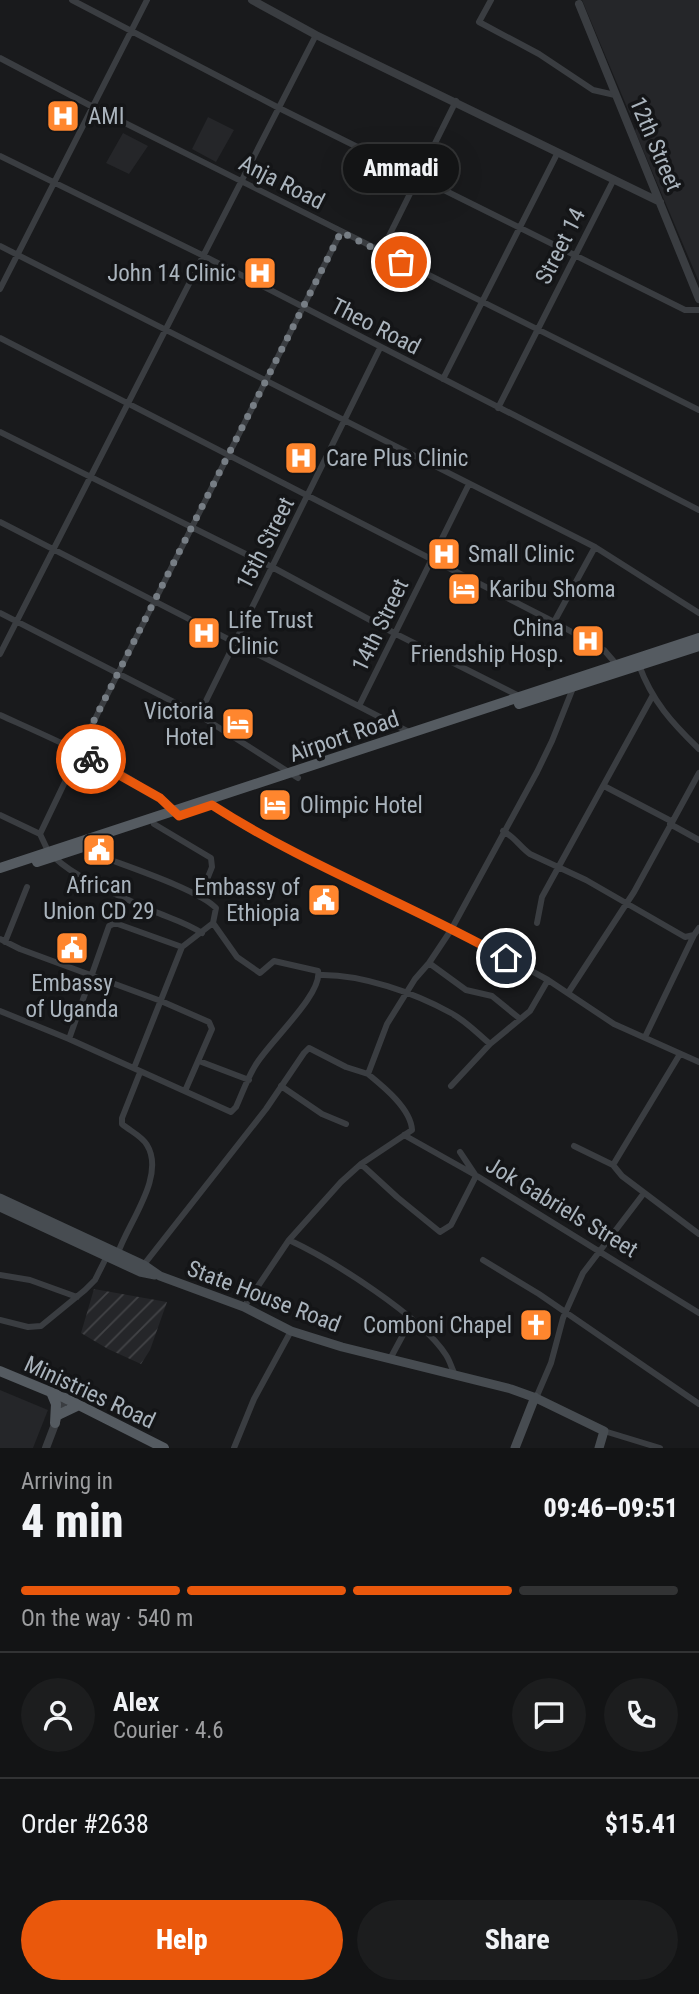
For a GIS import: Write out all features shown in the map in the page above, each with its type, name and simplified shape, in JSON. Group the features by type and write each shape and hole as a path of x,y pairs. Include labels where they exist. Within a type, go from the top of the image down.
{"main road":[{"name":"Airport Road","path":"0,868 96,843 176,814 212,805 699,638"},
{"name":"Airport Road","path":"0,874 51,854 295,776 411,733 524,699 573,688 699,646"},
{"path":"0,1198 111,1253"},
{"path":"3,1210 111,1253"},
{"name":"State House Road","path":"111,1253 160,1276 244,1307 291,1331 535,1398 604,1431"},
{"name":"Ministries Road","path":"0,1371 65,1398 164,1448"},
{"path":"51,1392 56,1404 57,1419 79,1405"},
{"path":"515,1448 535,1398"},
{"path":"599,1448 604,1431"}],"street":[{"path":"72,0 279,108 685,310 699,310"},
{"path":"0,289 147,0"},
{"path":"252,0 316,35 660,202"},
{"path":"492,0 479,22 539,54 593,90 615,95"},
{"path":"569,0 579,4"},
{"name":"12th Street","path":"579,4 699,299"},
{"path":"0,654 316,35"},
{"name":"Anja Road","path":"0,58 699,410"},
{"path":"381,252 456,101"},
{"path":"443,379 558,152"},
{"name":"Theo Road","path":"0,156 204,256 699,510"},
{"name":"Street 14","path":"499,408 536,329 614,179"},
{"path":"40,834 78,752 341,232"},
{"path":"0,246 595,547 699,613"},
{"path":"0,338 554,622 604,650 617,665"},
{"name":"15th Street","path":"199,715 380,348"},
{"path":"0,432 272,567 524,699"},
{"name":"14th Street","path":"359,706 469,484"},
{"path":"0,522 411,733"},
{"path":"554,622 595,547"},
{"path":"0,613 199,715 295,776"},
{"path":"639,665 653,695 673,724 699,749"},
{"path":"368,1074 387,1024 451,930 552,741 573,688"},
{"path":"537,923 542,897 653,695"},
{"path":"0,715 78,752 160,798 176,814"},
{"path":"568,993 627,903 699,773"},
{"path":"604,786 699,840"},
{"path":"212,805 244,826 548,981 614,1024 699,1062"},
{"path":"0,815 40,834 51,854 74,873 153,911 187,923 202,933"},
{"path":"154,824 211,858 212,867 200,897"},
{"path":"503,831 516,839 530,854 627,903 687,938 694,935"},
{"path":"0,1320 28,1327 41,1326 94,1280 111,1253 151,1178 148,1146 122,1124 136,1072 182,947 213,923 216,908 200,897 103,857 103,852 96,843"},
{"path":"27,887 2,940 161,1001 211,1024 212,1029 185,1091"},
{"path":"69,1039 111,924 115,923 182,947"},
{"path":"213,923 237,957 260,972 274,961 309,967 320,975"},
{"path":"645,1037 699,928"},
{"path":"429,963 466,990 492,996 519,1018"},
{"path":"320,975 347,976 406,993 451,1013 490,1044"},
{"path":"0,1010 231,1112 236,1107 255,1066 312,996 320,975"},
{"path":"450,1086 490,1044 530,1011 548,981"},
{"path":"142,1268 309,1048 346,1067 368,1074 390,1092 391,1097 410,1116 412,1130 361,1164 341,1182 289,1240 244,1307"},
{"path":"613,1165 680,1054"},
{"path":"199,1061 248,1080"},
{"path":"281,1086 322,1114 346,1124"},
{"name":"Jok Gabriels Street","path":"404,1135 477,1175 699,1313"},
{"path":"574,1146 613,1165 622,1176 699,1234"},
{"path":"361,1164 440,1233 451,1225 476,1176 460,1152"},
{"path":"535,1398 551,1363 566,1312 583,1273 644,1193"},
{"path":"289,1240 321,1256 411,1320 445,1353 455,1375"},
{"path":"483,1260 566,1312 699,1404"},
{"path":"0,1275 30,1280 77,1297"},
{"path":"390,1359 411,1320"},
{"path":"234,1448 254,1399 291,1331"},
{"path":"46,1448 65,1398"},
{"name":"State House Road","path":"604,1431 660,1448"}],"shaded area":[{"path":"582,0 699,0 699,282 635,131 637,127"},
{"path":"208,117 234,130 216,162 192,149"},
{"path":"123,133 148,146 129,174 106,163"},
{"name":"Care Plus Clinic","path":"298,445 313,452 304,470 289,463"},
{"path":"94,1289 167,1302 150,1350 141,1364 81,1333"},
{"path":"0,1390 48,1410 33,1448 0,1448"}],"way so far":[{"path":"91,759 78,752 341,232 401,262"}],"place":[{"name":"AMI","path":"63,116"},
{"name":"Ammadi","path":"401,262"},
{"name":"John 14 Clinic","path":"260,273"},
{"name":"Care Plus Clinic","path":"301,458"},
{"name":"Small Clinic","path":"444,554"},
{"name":"Karibu Shoma","path":"464,589"},
{"name":"Life Trust Clinic","path":"204,633"},
{"name":"China Friendship Hosp.","path":"588,641"},
{"name":"Victoria Hotel","path":"238,724"},
{"name":"Olimpic Hotel","path":"275,805"},
{"name":"African Union CD 29","path":"99,850"},
{"name":"Embassy of Ethiopia","path":"324,900"},
{"name":"Embassy of Uganda","path":"72,948"},
{"name":"Comboni Chapel","path":"536,1325"}],"route":[{"path":"91,759 160,798 179,816 212,805 244,826 292,851 506,958"}]}
